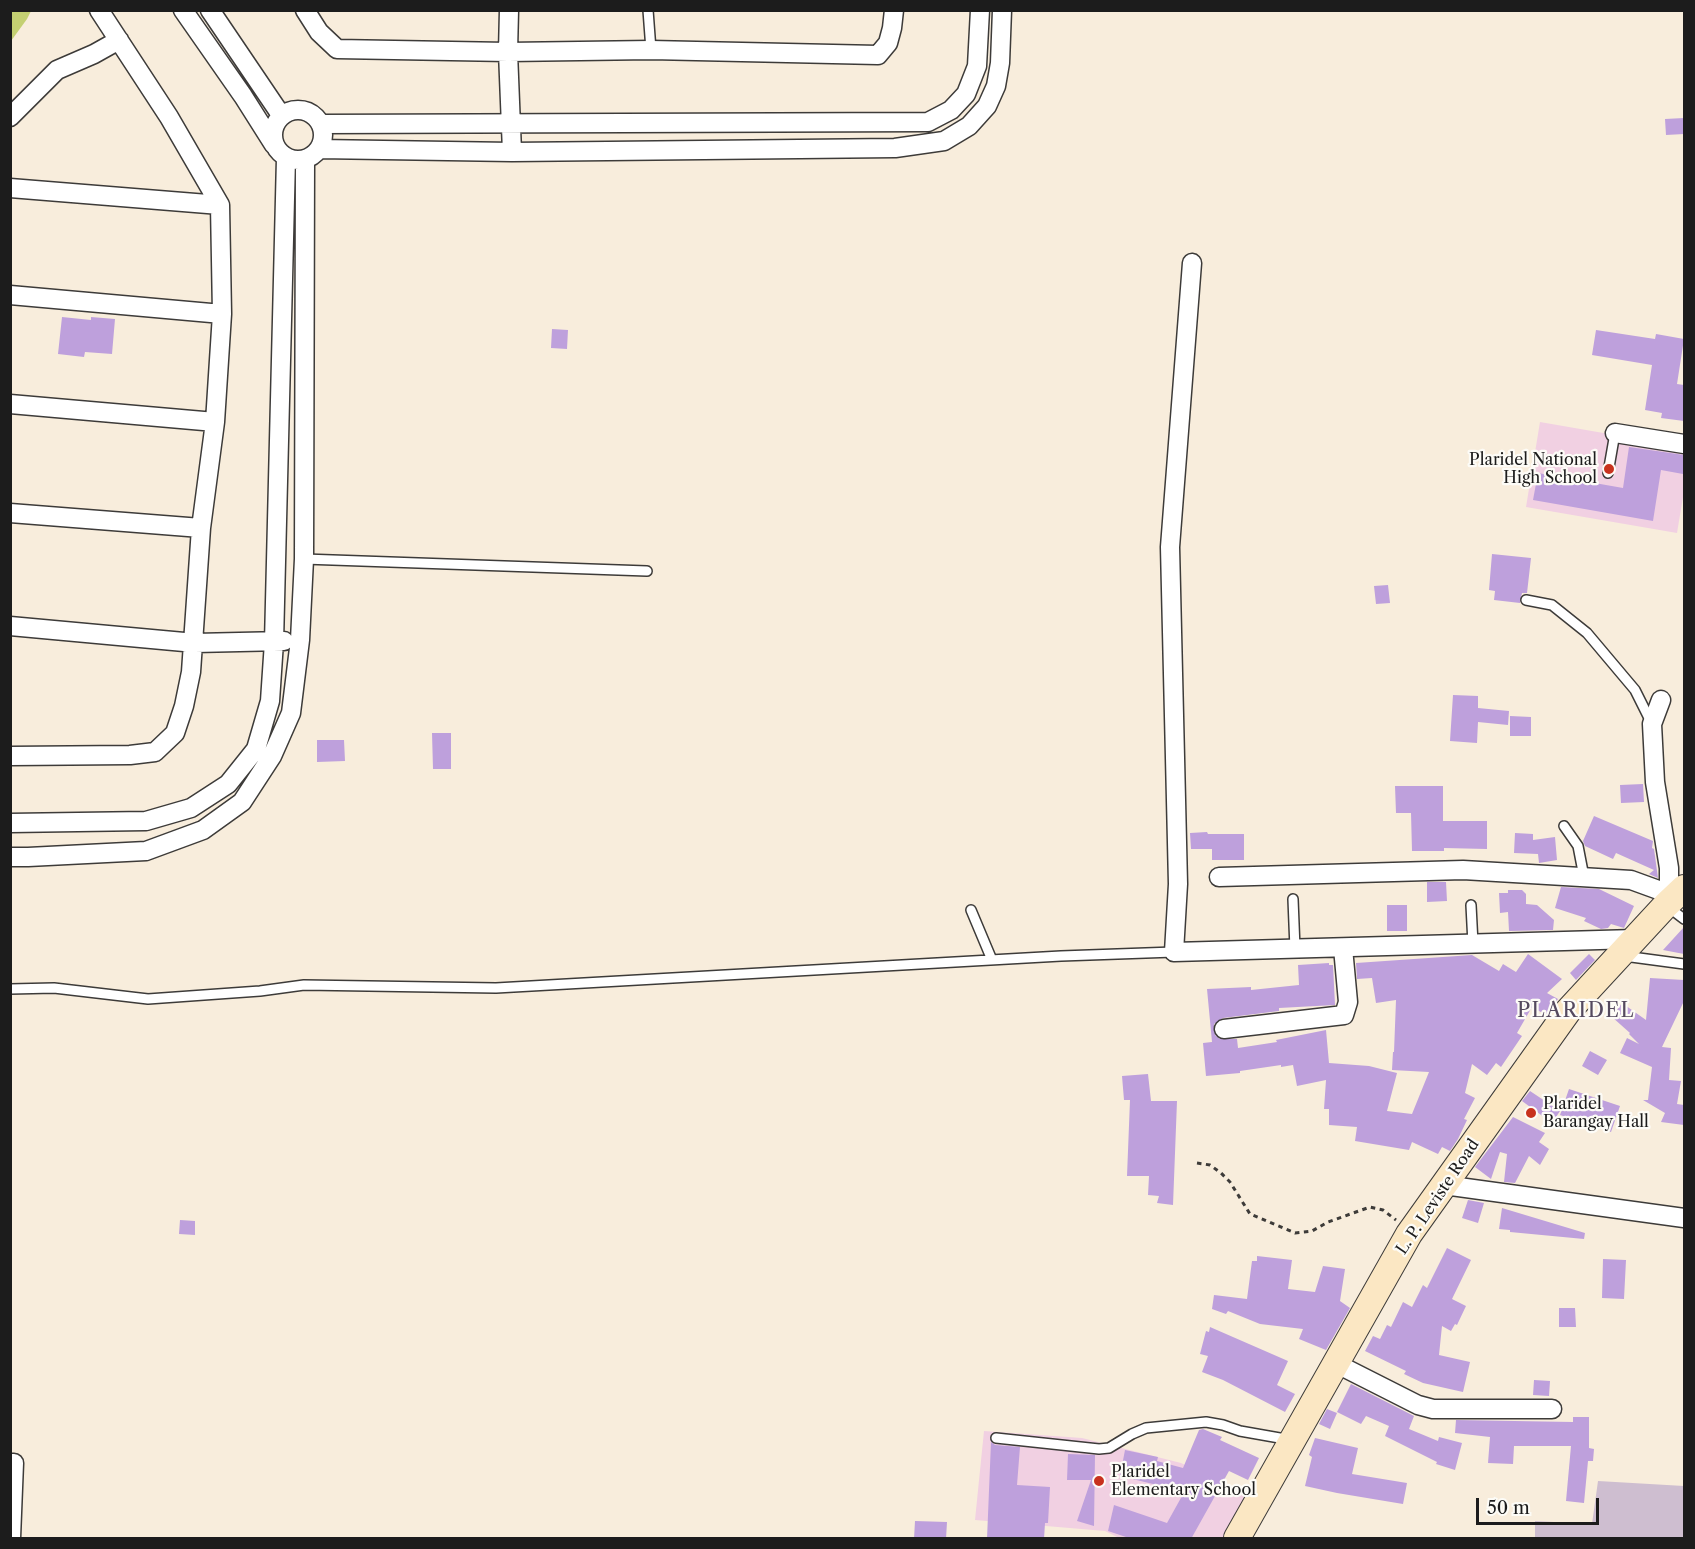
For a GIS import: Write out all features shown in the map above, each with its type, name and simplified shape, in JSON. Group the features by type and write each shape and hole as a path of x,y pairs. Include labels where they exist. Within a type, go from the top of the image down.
{"main road":[{"name":"L. P. Leviste Road","path":"1237,1539 1409,1234 1568,1011 1676,900"}],"street":[{"path":"10,756 130,755 155,752 175,733 192,672 201,528 215,422 222,314 220,205 169,117 99,10"},
{"path":"183,10 280,152 296,160 312,154 895,148 944,141 969,126 987,106 996,86 1000,63 1002,10"},
{"path":"210,10 281,115"},
{"path":"305,10 319,32 337,50 508,52 651,50 878,55 888,44 894,10"},
{"path":"509,10 508,52 512,152"},
{"path":"321,124 928,122 951,110 966,94 977,66 980,10"},
{"path":"10,117 57,70 119,40"},
{"path":"10,823 146,821 191,808 228,784 256,749 270,702 274,642 280,152 272,129 281,115 295,109 311,112 321,124 324,137 312,154 304,559 300,640 291,713 272,756 242,802 202,830 146,851 28,858 10,856"},
{"path":"10,188 220,205"},
{"path":"1192,263 1170,547 1178,884 1174,952 1473,944 1628,947"},
{"path":"10,295 222,314"},
{"path":"10,404 215,422"},
{"path":"1615,433 1684,444"},
{"path":"10,513 201,528"},
{"path":"10,626 195,643 300,640"},
{"path":"1661,700 1652,724 1655,782 1676,900"},
{"path":"1219,877 1463,870 1631,880 1676,900"},
{"path":"1224,1029 1344,1015 1348,1002 1343,948"},
{"path":"1444,1185 1684,1218"},
{"path":"1337,1364 1418,1405 1433,1409 1552,1409"},
{"path":"10,1463 14,1463 10,1539"}],"lane":[{"path":"648,10 651,50"},
{"path":"1608,473 1615,433"},
{"path":"304,559 647,571"},
{"path":"1526,600 1552,605 1587,633 1635,690 1652,724"},
{"path":"1564,826 1578,846 1584,877"},
{"path":"1293,899 1295,949"},
{"path":"1471,905 1473,944"},
{"path":"971,910 992,960"},
{"path":"1628,947 1684,964"},
{"path":"10,989 54,988 148,999 260,991 304,985 496,988 1174,952"},
{"path":"996,1438 1099,1449 1109,1448 1146,1428 1206,1422 1293,1441"}],"path":[{"path":"1197,1163 1210,1164 1221,1173 1230,1182 1250,1214 1295,1233 1312,1231 1328,1222 1370,1207 1392,1215 1409,1234"}],"shaded area":[{"name":"Plaridel National High School","path":"1540,422 1684,447 1684,491 1677,533 1526,507"},
{"name":"Plaridel Elementary School","path":"984,1431 1082,1438 1181,1463 1257,1499 1234,1538 1119,1538 1105,1531 975,1520"},
{"path":"1598,1481 1684,1486 1684,1538 1535,1538 1535,1521 1592,1524"}],"green space":[{"path":"11,10 31,11 11,41"}],"building":[{"path":"1684,118 1684,134 1666,135 1665,119"},
{"path":"62,317 91,320 91,317 115,319 112,354 85,352 84,357 58,354"},
{"path":"552,329 568,330 567,349 551,348"},
{"path":"1596,330 1655,339 1656,334 1684,339 1677,384 1684,385 1684,421 1661,418 1662,413 1645,410 1652,365 1592,355"},
{"path":"1629,447 1684,455 1683,474 1661,470 1653,521 1533,500 1538,473 1623,488"},
{"path":"1492,554 1531,558 1527,593 1522,593 1520,603 1494,600 1495,591 1489,590"},
{"path":"1388,585 1390,603 1376,604 1374,586"},
{"path":"1453,695 1478,696 1478,708 1509,711 1508,725 1478,722 1477,743 1450,741"},
{"path":"1510,716 1531,717 1531,736 1510,736"},
{"path":"432,733 451,733 451,769 433,769"},
{"path":"317,740 344,740 345,761 317,762"},
{"path":"1643,784 1644,802 1621,803 1620,785"},
{"path":"1395,786 1443,786 1443,821 1487,821 1487,849 1444,848 1444,851 1412,851 1411,813 1396,813"},
{"path":"1594,816 1653,841 1652,848 1658,878 1649,874 1654,870 1616,853 1613,859 1585,846 1583,841"},
{"path":"1207,832 1208,834 1244,834 1244,860 1212,860 1212,849 1191,849 1190,833"},
{"path":"1515,833 1533,834 1533,840 1555,837 1557,860 1539,863 1538,854 1514,853"},
{"path":"1427,882 1446,882 1447,901 1427,902"},
{"path":"1561,887 1599,889 1634,906 1624,928 1611,924 1608,928 1601,929 1584,921 1586,918 1555,908"},
{"path":"1508,890 1522,890 1526,894 1526,904 1537,905 1554,920 1553,930 1509,931 1508,912 1500,913 1499,893 1508,893"},
{"path":"1387,905 1407,905 1407,931 1387,931"},
{"path":"1684,927 1684,954 1663,950"},
{"path":"1528,954 1562,979 1547,993 1558,999 1546,1015 1532,1007 1517,1033 1522,1036 1501,1067 1496,1063 1487,1075 1472,1064 1465,1093 1475,1098 1464,1119 1467,1120 1450,1151 1442,1147 1438,1154 1412,1142 1409,1150 1355,1141 1357,1127 1329,1125 1329,1109 1324,1109 1326,1080 1297,1086 1293,1065 1206,1076 1203,1043 1212,1042 1207,989 1251,987 1251,990 1299,985 1298,965 1329,963 1333,965 1335,1005 1279,1008 1279,1011 1223,1018 1214,1024 1215,1035 1220,1039 1237,1039 1238,1048 1277,1042 1276,1040 1326,1030 1329,1063 1369,1066 1397,1073 1387,1111 1412,1114 1429,1072 1392,1070 1396,1000 1376,1003 1372,978 1357,979 1356,963 1472,955 1499,971 1503,964 1516,972"},
{"path":"1589,954 1595,960 1576,980 1570,973"},
{"path":"1650,978 1684,980 1684,1001 1662,1047 1671,1048 1669,1080 1681,1081 1677,1104 1684,1105 1684,1125 1661,1122 1665,1113 1643,1100 1648,1100 1652,1067 1620,1053 1627,1038 1639,1044 1612,1017 1622,1003 1646,1020"},
{"path":"1590,1051 1607,1060 1598,1075 1582,1066"},
{"path":"1148,1074 1151,1101 1177,1101 1173,1205 1157,1203 1159,1196 1148,1195 1149,1176 1127,1176 1130,1100 1124,1100 1122,1076"},
{"path":"1569,1089 1620,1106 1611,1132 1560,1115"},
{"path":"1530,1091 1560,1111 1552,1123 1522,1101"},
{"path":"1513,1117 1545,1133 1539,1142 1549,1149 1540,1165 1529,1156 1515,1183 1504,1182 1507,1154 1500,1152 1491,1179 1475,1167"},
{"path":"1468,1200 1484,1203 1478,1223 1462,1218"},
{"path":"1502,1208 1585,1233 1584,1239 1499,1229"},
{"path":"180,1220 195,1221 195,1235 179,1234"},
{"path":"1447,1248 1471,1260 1452,1299 1466,1306 1457,1325 1455,1324 1451,1331 1442,1326 1439,1355 1470,1362 1463,1392 1423,1383 1404,1374 1406,1371 1365,1351 1373,1336 1380,1339 1387,1325 1391,1327 1403,1302 1412,1307 1423,1285 1427,1288"},
{"path":"1257,1256 1292,1260 1288,1289 1315,1292 1323,1266 1345,1269 1340,1301 1350,1308 1326,1350 1299,1339 1303,1329 1260,1324 1228,1311 1226,1314 1212,1309 1214,1295 1247,1299 1252,1261 1257,1261"},
{"path":"1603,1259 1626,1260 1624,1299 1602,1298"},
{"path":"1559,1308 1575,1308 1576,1327 1559,1327"},
{"path":"1210,1327 1288,1361 1277,1385 1295,1394 1285,1412 1223,1380 1202,1372 1208,1356 1200,1354 1206,1331 1209,1332"},
{"path":"1534,1380 1550,1381 1549,1396 1533,1395"},
{"path":"1351,1384 1414,1416 1409,1429 1438,1441 1439,1437 1462,1443 1455,1470 1436,1464 1437,1462 1385,1436 1389,1426 1366,1416 1361,1424 1337,1412"},
{"path":"1327,1409 1337,1413 1330,1429 1319,1424"},
{"path":"1573,1417 1589,1417 1589,1448 1594,1449 1593,1461 1588,1461 1584,1503 1566,1501 1571,1446 1514,1446 1513,1464 1488,1463 1490,1437 1455,1433 1456,1420 1573,1422"},
{"path":"1203,1429 1222,1437 1220,1440 1259,1458 1248,1480 1229,1471 1191,1539 1132,1539 1108,1531 1114,1505 1167,1523 1182,1496 1152,1488 1153,1484 1120,1476 1125,1450 1158,1457 1157,1461 1183,1468 1199,1430"},
{"path":"1315,1438 1358,1448 1352,1474 1407,1483 1403,1504 1305,1486 1312,1457 1309,1455"},
{"path":"991,1442 995,1445 1020,1447 1017,1485 1050,1487 1048,1523 1045,1523 1044,1539 987,1539"},
{"path":"1068,1454 1095,1455 1094,1526 1077,1521 1091,1480 1067,1480"},
{"path":"915,1521 947,1522 946,1539 914,1539"}],"place":[{"name":"Plaridel National High School","path":"1609,469"},
{"name":"Plaridel Barangay Hall","path":"1531,1113"},
{"name":"Plaridel Elementary School","path":"1099,1481"}],"district":[{"name":"PLARIDEL","path":"1576,1011"}]}
